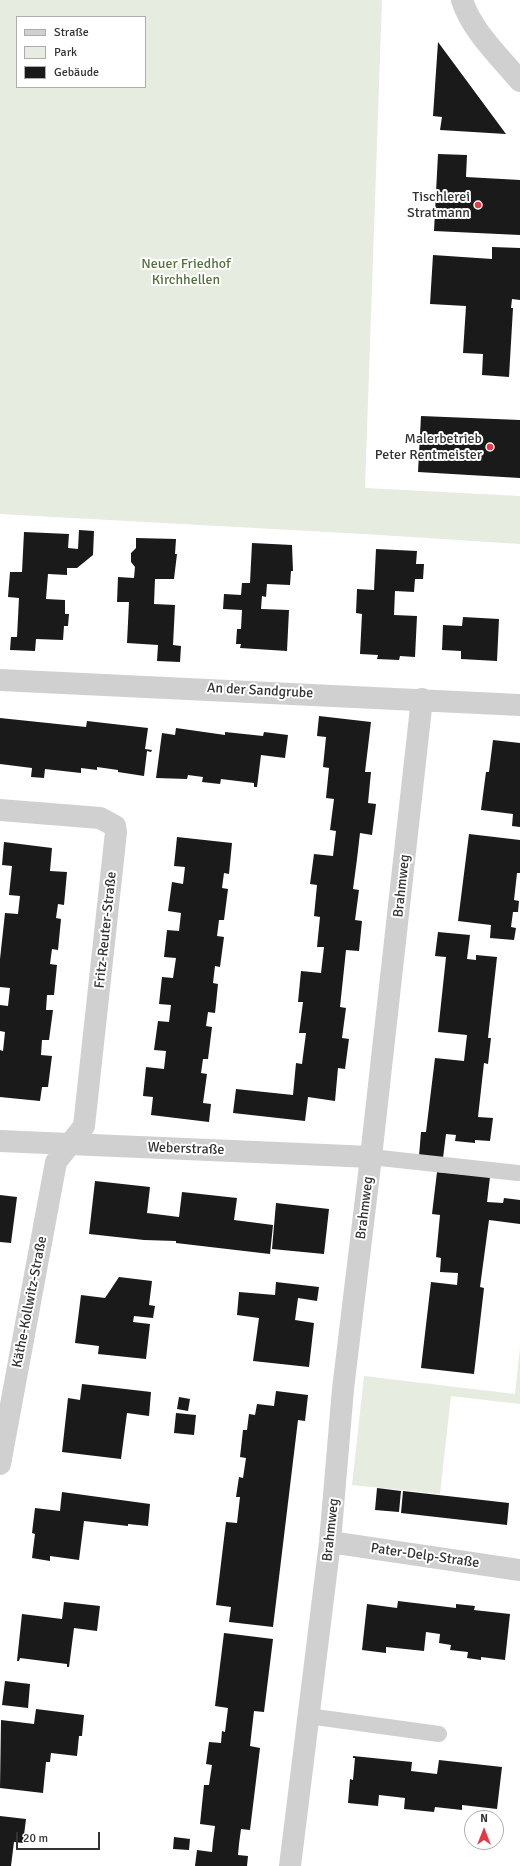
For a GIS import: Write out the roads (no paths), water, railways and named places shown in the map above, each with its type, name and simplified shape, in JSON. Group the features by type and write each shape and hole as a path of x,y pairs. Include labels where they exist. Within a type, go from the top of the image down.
{"street":[{"path":"462,0 466,12 473,24 520,80"},
{"name":"An der Sandgrube","path":"0,680 422,699 520,705"},
{"name":"Brahmweg","path":"290,1866 330,1542 343,1389 372,1157 422,699"},
{"name":"Fritz-Reuter-Straße","path":"0,810 100,818 114,826 116,832 84,1126 70,1145"},
{"name":"Weberstraße","path":"0,1141 372,1157"},
{"name":"Käthe-Kollwitz-Straße","path":"0,1464 56,1162 70,1145"},
{"name":"Pater-Delp-Straße","path":"330,1542 520,1570"}],"lane":[{"path":"372,1157 518,1173"},
{"path":"308,1716 439,1734"}],"place":[{"name":"Tischlerei Stratmann","path":"478,205"},
{"name":"Malerbetrieb Peter Rentmeister","path":"490,447"}],"park label":[{"name":"Neuer Friedhof Kirchhellen","path":"186,272"}]}
